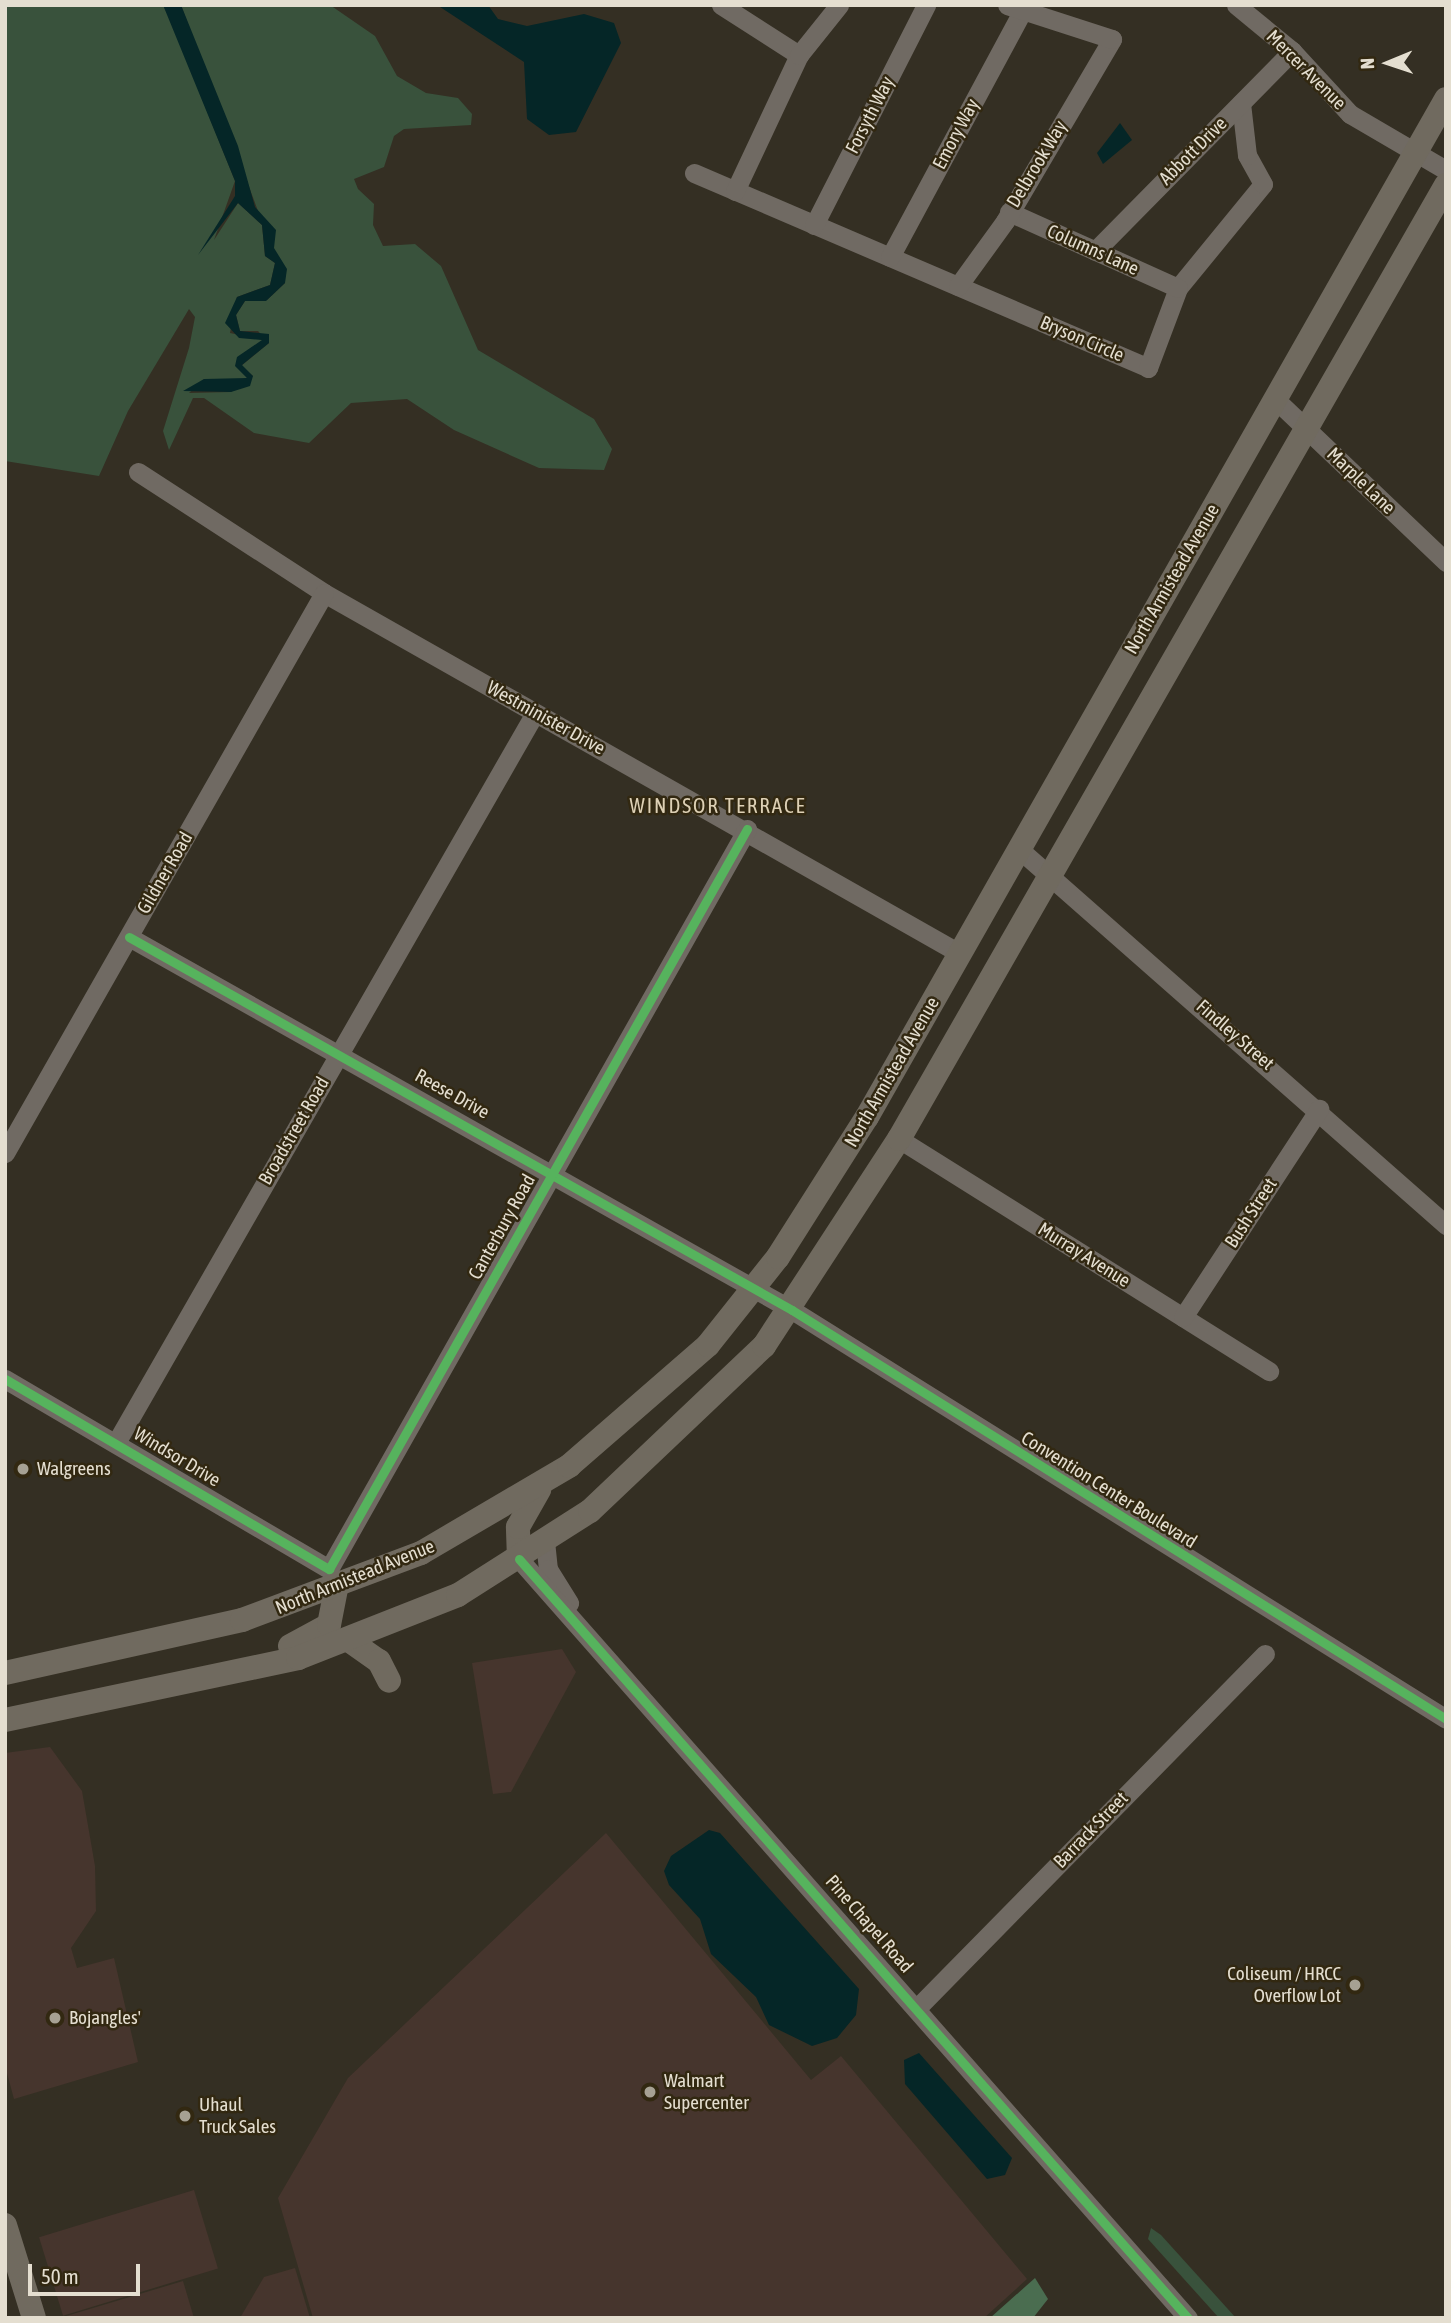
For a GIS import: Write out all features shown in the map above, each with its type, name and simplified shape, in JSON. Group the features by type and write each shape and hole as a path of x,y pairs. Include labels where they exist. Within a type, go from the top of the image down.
{"main road":[{"name":"North Armistead Avenue","path":"5,1672 210,1629 332,1579 446,1541 543,1484 674,1379 756,1288 867,1117 1446,99"},
{"name":"North Armistead Avenue","path":"5,1720 170,1686 350,1641 391,1626 519,1559 650,1460 792,1310 898,1139 1446,185"},
{"path":"519,1559 517,1527 543,1484"},
{"path":"170,1686 217,1663 316,1636 333,1618 332,1579"},
{"path":"350,1641 379,1661 389,1681 391,1626"},
{"path":"5,1659 139,1633 210,1629"},
{"path":"5,2225 34,2318"}],"street":[{"path":"721,5 799,55"},
{"path":"735,191 799,55 839,5"},
{"name":"Forsyth Way","path":"814,225 926,5"},
{"name":"Mercer Avenue","path":"1236,5 1292,51 1350,114 1446,170"},
{"name":"Delbrook Way","path":"958,286 1009,212 1112,39 1015,8"},
{"name":"Emory Way","path":"890,257 1015,8"},
{"name":"Abbott Drive","path":"1094,251 1292,51"},
{"name":"Bryson Circle","path":"694,173 1148,368 1178,288 1263,184 1247,155 1241,103"},
{"name":"Columns Lane","path":"1009,212 1178,288"},
{"name":"Marple Lane","path":"1276,400 1446,562"},
{"name":"Westminister Drive","path":"138,472 324,593 747,829 961,954"},
{"name":"Gildner Road","path":"5,1153 324,593"},
{"name":"Broadstreet Road","path":"117,1441 535,713"},
{"name":"Canterbury Road","path":"332,1579 553,1171 747,829"},
{"name":"Findley Street","path":"1020,850 1320,1109 1446,1225"},
{"name":"Reese Drive","path":"129,937 340,1051 756,1288"},
{"name":"Bush Street","path":"1183,1317 1320,1109"},
{"name":"Murray Avenue","path":"898,1139 1269,1371"},
{"name":"Convention Center Boulevard","path":"756,1288 1446,1719"},
{"name":"Windsor Drive","path":"5,1379 117,1441 332,1579"},
{"name":"Pine Chapel Road","path":"545,1541 548,1569 585,1628"},
{"name":"Pine Chapel Road","path":"519,1559 585,1628 1188,2318"},
{"name":"Barrack Street","path":"918,2007 1265,1654"}],"shaded area":[{"path":"562,1649 576,1672 511,1792 493,1794 472,1663"},
{"path":"50,1747 82,1791 95,1866 96,1911 71,1948 77,1968 114,1958 138,2062 14,2099 5,2066 5,1753"},
{"path":"606,1833 811,2080 841,2056 1027,2279 984,2318 313,2318 278,2198 348,2078"},
{"path":"194,2190 218,2268 63,2316 39,2237"},
{"path":"295,2268 310,2318 240,2318 264,2277"},
{"path":"183,2281 194,2318 63,2318 63,2317"}],"green space":[{"path":"5,5 163,5 235,181 214,240 238,203 262,225 265,256 275,263 270,285 237,297 230,333 263,340 237,358 241,366 269,343 258,331 240,331 236,315 245,301 267,300 285,283 181,5 330,5 375,36 397,76 426,93 458,98 472,114 471,125 404,129 394,136 384,167 354,179 358,189 374,204 373,225 383,246 415,244 441,266 478,350 594,419 612,449 604,470 539,468 454,430 407,399 351,403 309,443 254,433 204,398 193,398 169,450 163,431 189,348 195,317 189,309 128,411 99,476 5,461","holes":["241,366 253,376 231,392 189,393 204,379 241,383 247,378"]},
{"path":"1151,2228 1161,2235 1236,2318 1219,2318 1148,2239"},
{"path":"1035,2278 1048,2299 1033,2318 990,2318"}],"water":[{"path":"163,5 181,5 238,146 255,207 276,230 274,248 287,269 285,283 266,301 245,301 236,315 240,331 269,334 269,343 242,365 253,376 250,386 231,392 183,391 204,379 247,378 235,366 237,357 262,340 239,338 225,323 237,297 270,285 275,263 265,256 262,225 238,203 198,255 235,196 235,181"},
{"path":"437,5 488,5 498,19 527,26 584,14 614,23 621,43 576,132 549,135 527,119 524,62"},
{"path":"1120,123 1132,140 1103,164 1097,153"},
{"path":"709,1830 720,1833 859,1989 856,2015 837,2038 812,2046 769,2025 756,1997 711,1954 700,1919 669,1885 664,1871 671,1856"},
{"path":"919,2053 1012,2158 1005,2175 987,2179 905,2084 904,2060"}],"cycle path":[{"path":"5,1379 329,1569 747,829"},
{"path":"129,937 792,1310 1446,1719"},
{"path":"519,1559 1188,2318"}],"place":[{"name":"Walgreens","path":"23,1469"},
{"name":"Coliseum / HRCC Overflow Lot","path":"1355,1985"},
{"name":"Bojangles'","path":"55,2018"},
{"name":"Walmart Supercenter","path":"650,2092"},
{"name":"Uhaul Truck Sales","path":"185,2116"}],"district":[{"name":"WINDSOR TERRACE","path":"718,805"}]}
